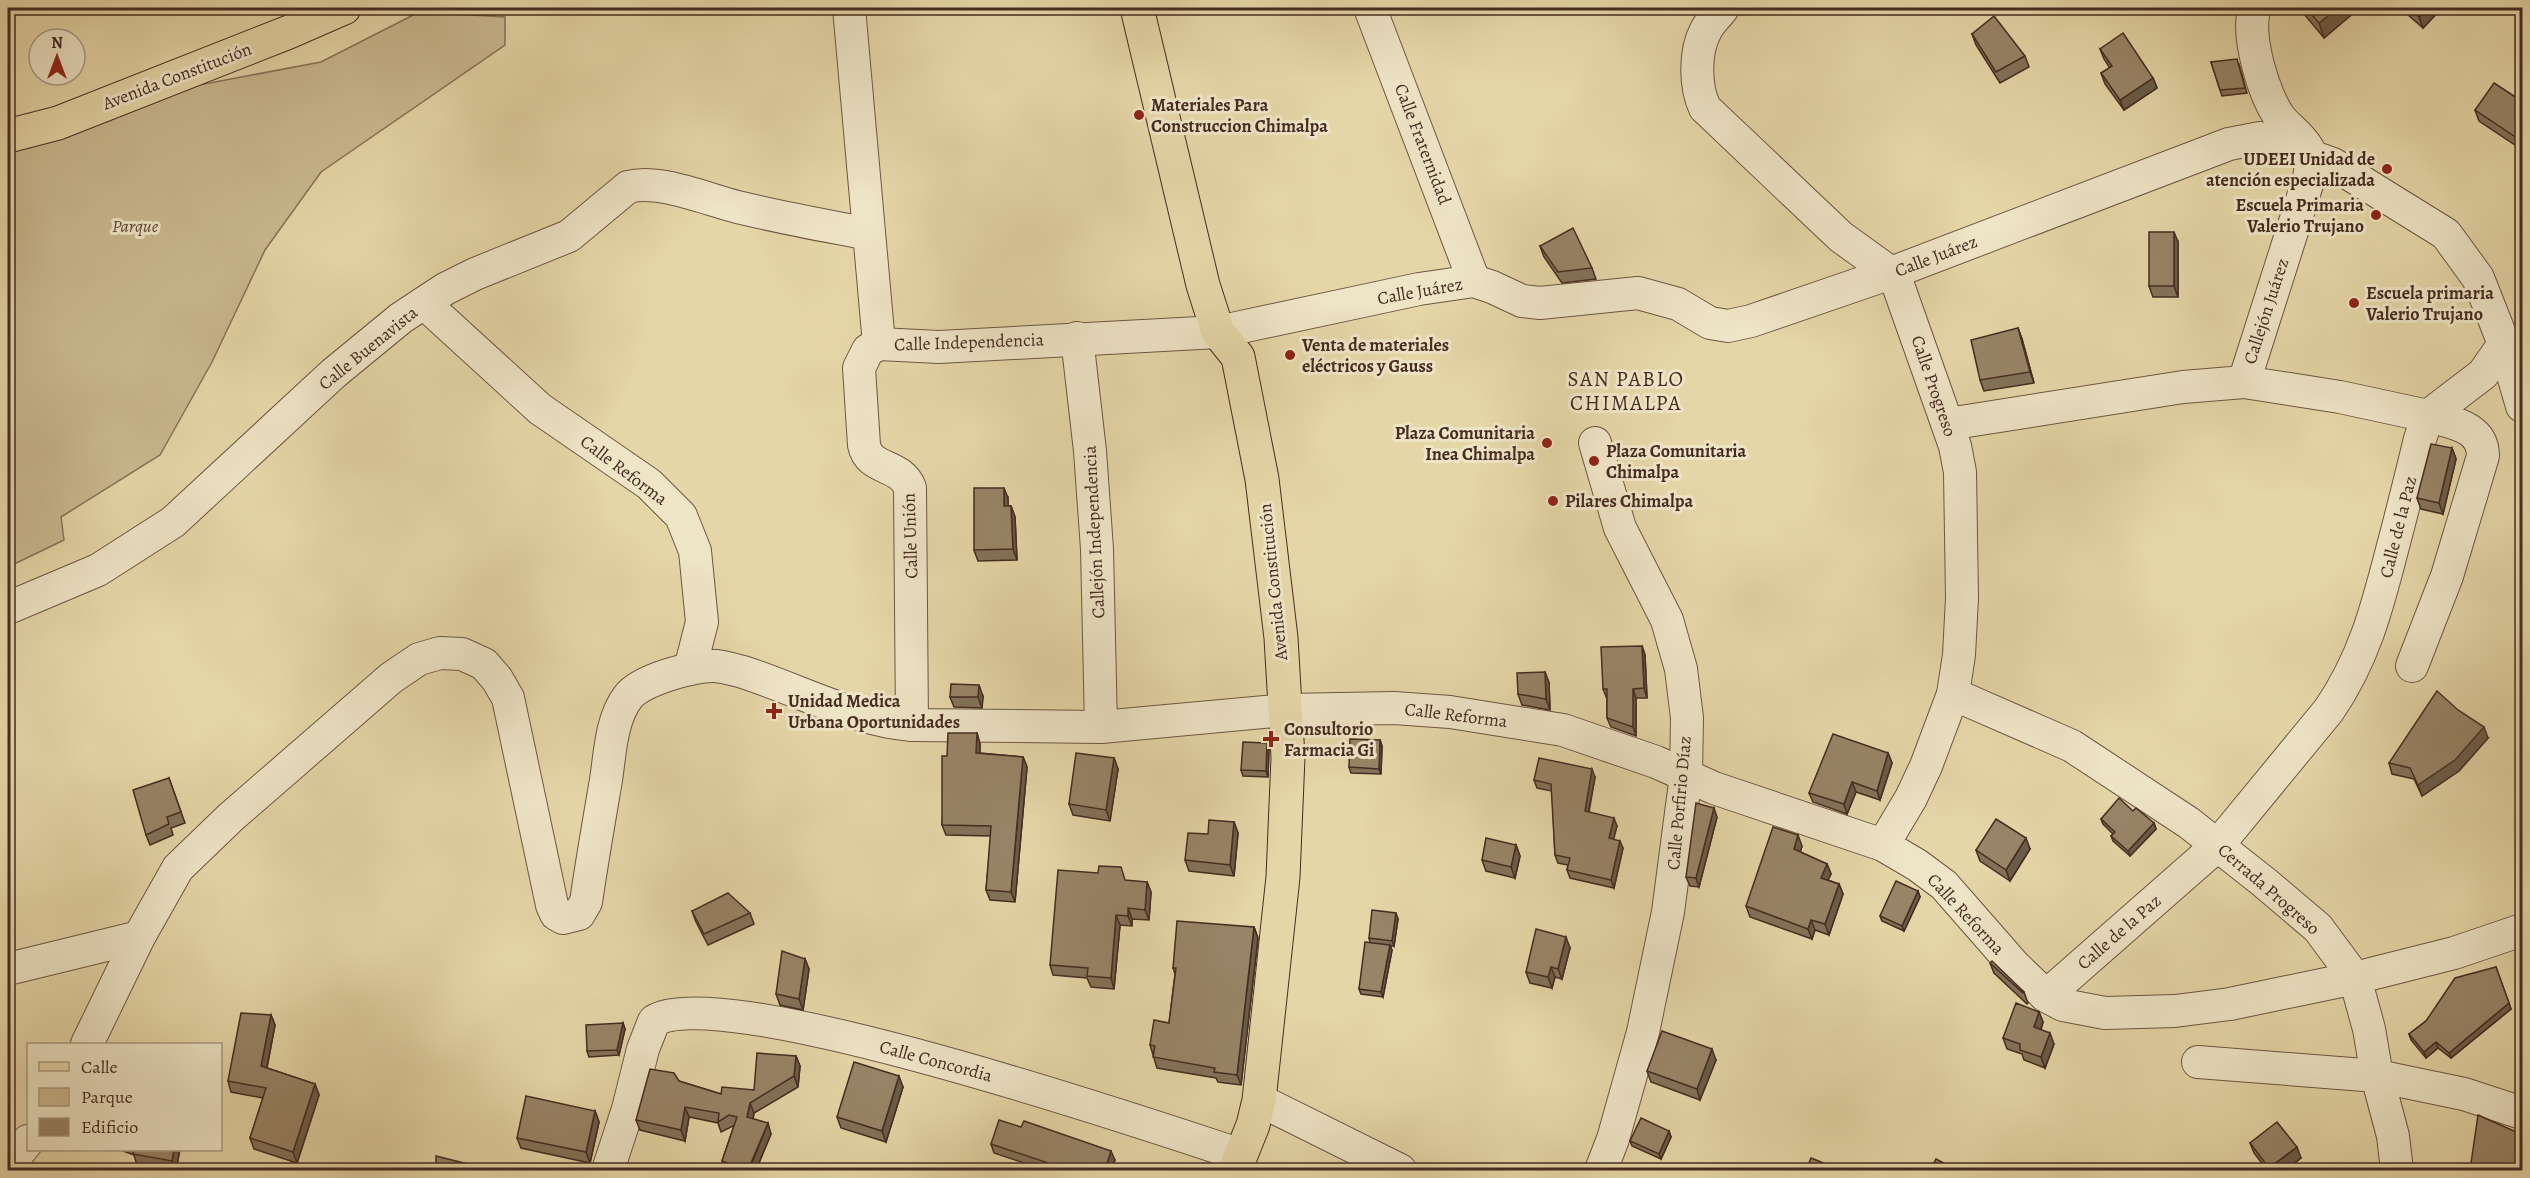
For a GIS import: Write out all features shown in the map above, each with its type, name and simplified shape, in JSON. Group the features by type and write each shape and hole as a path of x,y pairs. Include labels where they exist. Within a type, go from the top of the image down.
{"main road":[{"name":"Avenida Constitución","path":"8,136 58,123 344,8"},
{"name":"Avenida Constitución","path":"1137,8 1203,285 1218,332 1238,357 1255,438 1281,638 1288,758 1283,877 1259,1100 1253,1125 1238,1163"}],"street":[{"name":"Calle Independencia","path":"849,8 879,344 939,347 1218,332"},
{"name":"Calle Fraternidad","path":"1371,8 1474,281"},
{"name":"Calle Progreso","path":"1723,8 1706,29 1700,50 1698,85 1705,108 1841,237 1865,252 1891,273 1898,285 1948,424 1960,472 1962,534 1959,655 1953,694 1926,766 1911,798 1882,845"},
{"path":"2255,8 2252,14 2254,46 2269,99 2281,118 2311,155"},
{"name":"Calle Juárez","path":"1218,332 1419,289 1474,281 1522,301 1540,303 1618,294 1638,293 1656,296 1678,304 1710,323 1728,326 1751,321 1891,273 2240,141 2260,138 2333,164 2446,234 2478,278 2504,344 2523,406"},
{"name":"Callejón Juárez","path":"2244,382 2308,178 2311,155"},
{"name":"Calle Buenavista","path":"8,608 98,570 173,522 375,337 424,303 475,274 569,236 628,186 639,184 658,186 745,209 869,234"},
{"name":"Calle Reforma","path":"424,303 540,409 649,484 681,516 695,551 702,622 690,669 716,666 743,672 888,723 1006,736 1286,711 1414,708 1563,730 1656,762 1714,788 1882,845 1917,865 1944,885 2014,965 2046,996 2063,1005 2105,1014 2175,1011 2230,1004 2355,978 2454,953 2523,930"},
{"name":"Callejón Independencia","path":"1077,338 1090,452 1097,549 1101,727"},
{"name":"Calle Unión","path":"879,344 868,350 859,368 864,445 870,459 902,475 910,488 912,725"},
{"path":"2428,416 2483,374 2504,344"},
{"path":"1948,424 2183,387 2244,382 2351,399 2458,424 2475,433 2480,439 2483,456 2447,576 2412,666"},
{"name":"Calle de la Paz","path":"2046,996 2218,845 2329,711 2359,660 2374,620 2420,439 2428,416"},
{"name":"Calle Porfirio Díaz","path":"1595,442 1620,528 1667,620 1681,669 1687,718 1686,775 1668,912 1643,1032 1613,1138 1601,1170"},
{"path":"87,1043 139,937 178,868 225,822 390,678 419,659 440,653 462,654 484,663 508,698 552,905 556,914 563,918 579,914 586,902 618,716 627,697 637,687 690,669"},
{"name":"Cerrada Progreso","path":"1953,694 2072,746 2170,810 2218,845 2318,928 2355,978 2393,1136 2397,1170"},
{"path":"8,969 139,937"},
{"name":"Calle Concordia","path":"608,1170 626,1118 643,1049 654,1021 671,1014 740,1017 808,1029 958,1065 1238,1163"},
{"path":"2198,1062 2378,1076 2464,1094 2523,1113"},
{"path":"1259,1100 1400,1170"}],"green space":[{"name":"Parque","path":"419,12 505,17 505,45 321,172 265,250 212,362 160,455 61,517 64,540 8,567 8,121 321,62"}],"building":[{"path":"2306,8 2338,8 2319,23"},
{"path":"2408,8 2428,8 2419,17"},
{"path":"1994,16 2025,56 1996,72 1972,34"},
{"path":"2123,33 2153,78 2120,100 2101,73 2112,66 2100,49"},
{"path":"2237,59 2245,88 2220,90 2211,62"},
{"path":"2494,83 2523,102 2523,130 2517,138 2475,110"},
{"path":"1573,228 1592,268 1558,272 1540,246"},
{"path":"2149,232 2174,232 2174,286 2149,286"},
{"path":"2018,328 2030,372 1980,380 1971,340"},
{"path":"2431,444 2452,448 2439,503 2417,498"},
{"path":"974,488 1004,488 1004,506 1011,506 1013,549 974,550"},
{"path":"1642,646 1644,688 1633,689 1633,727 1607,718 1607,689 1603,689 1601,647"},
{"path":"1545,672 1546,699 1518,694 1517,673"},
{"path":"951,684 979,685 978,697 950,697"},
{"path":"2437,691 2458,710 2484,727 2455,760 2418,785 2410,768 2389,763"},
{"path":"948,733 977,733 976,753 1023,757 1011,892 986,890 991,826 942,825 942,756 947,756"},
{"path":"1833,734 1888,753 1877,791 1852,782 1844,804 1809,793"},
{"path":"1350,739 1380,740 1379,769 1349,767"},
{"path":"1243,742 1267,743 1266,771 1241,770"},
{"path":"1076,753 1114,758 1106,810 1069,804"},
{"path":"1539,758 1592,769 1585,811 1614,818 1609,838 1620,841 1611,880 1567,870 1570,858 1555,855 1551,784 1534,780"},
{"path":"169,778 181,812 167,817 169,824 146,835 133,790"},
{"path":"2119,798 2133,811 2136,808 2154,823 2128,851 2111,836 2115,832 2101,819"},
{"path":"1696,803 1714,808 1696,878 1686,877"},
{"path":"1996,819 2026,838 2006,870 1976,850"},
{"path":"1209,820 1234,822 1230,865 1185,860 1188,833 1208,834"},
{"path":"1773,827 1798,835 1794,849 1827,864 1821,878 1839,884 1825,924 1811,920 1808,929 1746,906"},
{"path":"1486,838 1516,845 1511,867 1482,860"},
{"path":"1099,866 1121,867 1125,880 1147,882 1145,910 1128,908 1128,916 1116,915 1111,978 1087,976 1088,968 1050,965 1058,870 1098,873"},
{"path":"1896,881 1918,891 1902,926 1880,916"},
{"path":"728,893 750,913 704,934 692,911"},
{"path":"1372,910 1396,913 1392,941 1369,938"},
{"path":"1177,921 1254,927 1237,1075 1214,1072 1215,1068 1153,1057 1155,1046 1150,1045 1154,1020 1169,1023 1176,968 1173,968"},
{"path":"1536,929 1566,937 1558,969 1551,967 1548,977 1526,972"},
{"path":"1365,942 1390,945 1381,992 1359,989"},
{"path":"782,951 805,959 799,999 776,994"},
{"path":"1992,961 2024,992 2023,993 1990,963"},
{"path":"2496,967 2509,1003 2449,1053 2436,1042 2424,1052 2409,1034 2426,1021 2455,978"},
{"path":"2016,1003 2039,1012 2034,1027 2050,1033 2041,1057 2020,1050 2020,1044 2003,1038"},
{"path":"241,1013 271,1015 261,1066 315,1084 293,1152 250,1138 266,1088 228,1081"},
{"path":"623,1023 617,1050 587,1051 586,1025"},
{"path":"1662,1031 1712,1049 1697,1089 1647,1071"},
{"path":"757,1053 796,1056 794,1076 750,1103 747,1117 768,1123 748,1170 722,1161 737,1117 729,1115 718,1122 719,1113 685,1107 681,1130 636,1120 650,1069 674,1073 679,1081 721,1094 722,1087 754,1090"},
{"path":"854,1062 899,1076 882,1131 837,1117"},
{"path":"526,1096 595,1111 586,1152 517,1138"},
{"path":"2478,1115 2523,1135 2523,1170 2470,1170"},
{"path":"1641,1118 1669,1131 1659,1154 1630,1141"},
{"path":"999,1120 1021,1127 1024,1121 1111,1151 1105,1170 1069,1170 991,1144"},
{"path":"2277,1122 2297,1147 2269,1168 2250,1143"},
{"path":"134,1151 174,1151 172,1161 133,1154"},
{"path":"436,1156 480,1167 481,1170 436,1170"},
{"path":"1811,1158 1841,1170 1806,1170"},
{"path":"1936,1159 1957,1170 1930,1170"}],"place":[{"name":"Materiales Para Construccion Chimalpa","path":"1139,115"},
{"name":"UDEEI Unidad de atención especializada","path":"2387,169"},
{"name":"Escuela Primaria Valerio Trujano","path":"2376,215"},
{"name":"Escuela primaria Valerio Trujano","path":"2354,303"},
{"name":"Venta de materiales eléctricos y Gauss","path":"1290,355"},
{"name":"Plaza Comunitaria Inea Chimalpa","path":"1547,443"},
{"name":"Plaza Comunitaria Chimalpa","path":"1594,461"},
{"name":"Pilares Chimalpa","path":"1553,501"},
{"name":"Unidad Medica Urbana Oportunidades","path":"774,711"},
{"name":"Consultorio Farmacia Gi","path":"1271,739"}],"district":[{"name":"SAN PABLO CHIMALPA","path":"1626,391"}]}
